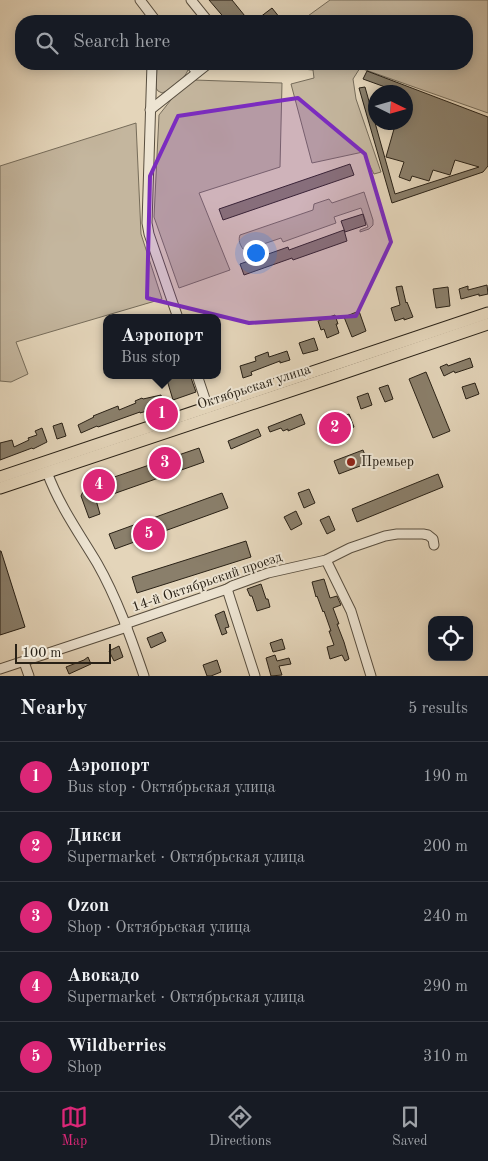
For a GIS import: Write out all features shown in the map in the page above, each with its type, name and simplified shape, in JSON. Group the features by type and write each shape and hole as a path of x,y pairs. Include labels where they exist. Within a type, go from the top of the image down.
{"main road":[{"name":"Октябрьская улица","path":"0,477 45,467 209,412 488,313"},
{"name":"Октябрьская улица","path":"209,412 488,324"},
{"name":"Октябрьская улица","path":"0,488 45,467"}],"street":[{"path":"140,0 149,15"},
{"path":"191,0 203,15"},
{"path":"152,70 147,223 149,234 177,314"},
{"path":"150,110 200,70"},
{"path":"198,379 209,412"},
{"path":"45,467 62,507 107,582 126,626 144,676"},
{"name":"14-й Октябрьский проезд","path":"0,669 126,626 268,573 326,560 350,548 385,536 412,533 428,535 434,539 434,546"},
{"path":"326,560 351,611 370,676"},
{"path":"227,589 255,676"},
{"path":"24,662 29,676"}],"highlighted area":[{"path":"298,98 365,154 391,242 356,316 249,323 147,298 150,176 178,116"}],"shaded area":[{"path":"330,0 488,0 488,113 413,87 413,85 366,70 473,70 473,15 309,15"},
{"path":"157,70 188,70 184,77 170,89 162,93 156,88"},
{"path":"313,70 359,70 353,79 356,99 381,172 374,174 363,152 312,163 291,84 314,78"},
{"path":"194,80 282,83 280,167 199,193 230,270 179,288 154,217 159,115 174,96"},
{"path":"136,123 141,234 162,299 111,314 103,314 103,316 16,342 28,374 11,382 0,381 0,166"},
{"path":"364,192 373,220 373,225 369,229 360,232 360,230 368,227 361,208 334,217 336,223 283,242 281,238 246,250 240,244 240,235 313,210 314,204 329,199 332,203"}],"building":[{"path":"209,0 232,0 244,15 222,15"},
{"path":"272,8 278,15 263,15"},
{"path":"367,71 404,85 380,85 363,79"},
{"path":"365,87 368,98 368,119 359,88"},
{"path":"413,88 488,117 488,166 483,172 392,203 371,130 377,130 395,194 479,167 455,160 450,175 433,170 429,181 412,176 410,181 399,177 404,162 386,157 394,130 413,130"},
{"path":"350,164 354,175 223,220 219,209"},
{"path":"363,214 366,225 345,232 341,221"},
{"path":"344,230 347,241 244,275 240,264 288,247 289,250"},
{"path":"487,285 488,294 479,296 479,294 461,299 459,289 468,286 468,290"},
{"path":"402,286 406,303 413,317 395,321 391,308 400,305 396,287"},
{"path":"448,287 450,306 436,308 433,289"},
{"path":"359,311 366,331 352,337 344,317"},
{"path":"335,315 339,333 327,338 324,329 321,330 318,321"},
{"path":"314,338 318,350 303,354 299,343"},
{"path":"287,351 290,360 280,363 280,361 251,372 252,375 243,378 240,366 256,361 255,357 268,352 269,357"},
{"path":"470,358 473,367 455,373 454,371 444,376 440,367"},
{"path":"426,372 450,431 433,438 409,379"},
{"path":"191,379 196,392 173,400 167,380"},
{"path":"475,383 479,394 466,399 462,387"},
{"path":"388,385 393,399 385,402 379,388"},
{"path":"368,393 372,405 361,409 357,397"},
{"path":"161,395 163,403 146,408 147,411 97,426 81,433 78,425 93,416 118,406 119,410 136,403 135,401 142,398"},
{"path":"301,414 305,424 288,431 288,429 283,431 281,428 270,432 268,427"},
{"path":"349,414 354,427 326,438 321,425"},
{"path":"62,423 66,436 57,439 53,426"},
{"path":"42,428 47,442 33,449 0,460 0,443 12,440 14,447 29,440 28,438 37,435 35,431"},
{"path":"258,429 261,436 231,449 228,441"},
{"path":"199,448 204,462 96,500 100,514 89,518 81,496 85,487"},
{"name":"Премьер","path":"363,450 368,463 339,474 334,461"},
{"path":"438,474 443,487 357,522 352,509"},
{"path":"309,489 315,503 304,508 298,493"},
{"path":"222,493 228,508 115,549 109,534"},
{"path":"296,511 302,524 291,530 284,517"},
{"path":"329,516 335,530 327,534 320,520"},
{"path":"246,541 251,557 137,593 132,577"},
{"path":"0,551 25,627 0,635"},
{"path":"324,579 330,598 337,596 341,605 333,608 349,659 345,661 342,655 330,659 327,647 334,645 329,631 331,631 324,611 316,597 312,582"},
{"path":"261,584 270,607 257,611 252,596 250,596 247,589"},
{"path":"224,611 229,627 225,628 227,633 222,635 215,615"},
{"path":"162,632 166,641 151,648 147,638"},
{"path":"282,639 285,649 273,652 270,643"},
{"path":"119,646 123,657 114,661 109,651"},
{"path":"275,655 277,661 289,658 291,664 279,666 282,675 271,676 266,658"},
{"path":"88,657 91,664 69,674 66,667"},
{"path":"217,660 221,672 207,676 203,665"}],"place":[{"name":"Аэропорт","path":"162,414"},
{"name":"Дикси","path":"335,428"},
{"name":"Премьер","path":"351,462"},
{"name":"Ozon","path":"165,463"},
{"name":"Авокадо","path":"99,485"},
{"name":"Wildberries","path":"149,534"}]}
